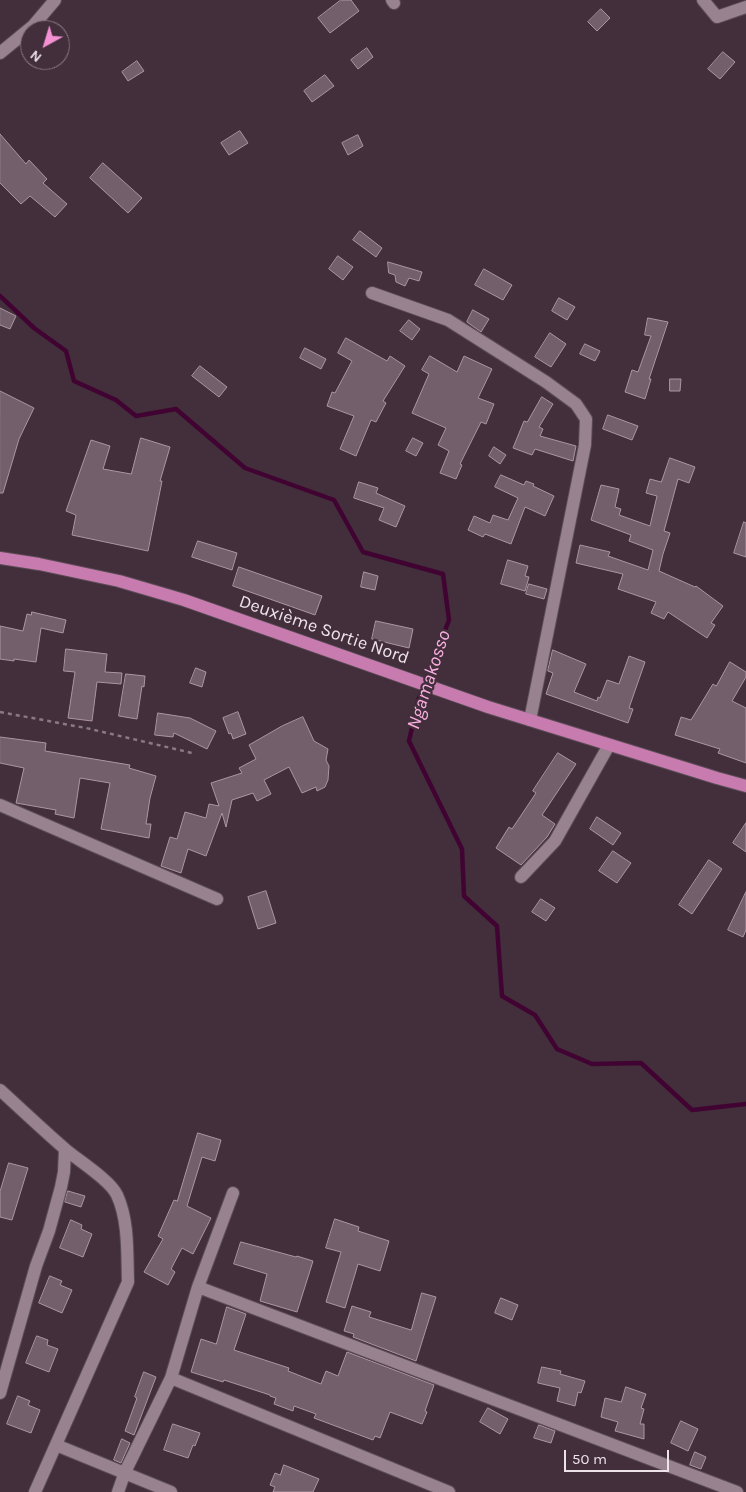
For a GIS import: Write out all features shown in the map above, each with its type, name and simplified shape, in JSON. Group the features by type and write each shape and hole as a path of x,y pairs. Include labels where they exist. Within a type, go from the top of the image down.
{"main road":[{"name":"Deuxième Sortie Nord","path":"0,558 39,564 119,581 184,600 530,720 746,786"}],"street":[{"path":"0,53 32,26 56,0"},
{"path":"703,0 718,17 746,7"},
{"path":"372,293 448,320 546,382 576,404 586,419 585,445 530,720"},
{"path":"521,878 555,841 609,745"},
{"path":"0,805 217,898"},
{"path":"0,1090 116,1192 126,1233 128,1282 35,1492"},
{"path":"0,1393 36,1266 49,1231 61,1187 65,1149"},
{"path":"118,1492 125,1472 171,1378 198,1287 233,1193"},
{"path":"198,1287 737,1492"},
{"path":"171,1378 449,1492"},
{"path":"56,1445 171,1492"}],"path":[{"path":"0,712 86,728 192,753"}],"building":[{"path":"341,0 351,0 359,11 330,33 318,18"},
{"path":"601,9 610,18 597,31 588,22"},
{"path":"367,48 373,57 358,69 351,60"},
{"path":"723,52 735,62 720,79 708,69"},
{"path":"137,61 144,71 128,81 122,72"},
{"path":"325,75 334,86 312,102 304,91"},
{"path":"240,131 248,143 229,155 221,143"},
{"path":"0,134 26,164 29,160 47,179 43,183 67,204 55,217 30,196 21,204 0,183"},
{"path":"358,135 363,146 348,155 342,143"},
{"path":"103,163 142,198 128,213 90,178"},
{"path":"360,231 382,248 376,257 353,240"},
{"path":"338,256 353,267 343,280 329,269"},
{"path":"388,262 422,272 419,281 409,278 405,286 396,282 395,275 389,273"},
{"path":"484,269 512,285 503,300 475,285"},
{"path":"559,298 575,307 567,320 552,311"},
{"path":"0,308 16,316 10,329 0,325"},
{"path":"473,310 489,319 481,332 467,322"},
{"path":"648,318 668,322 649,379 651,379 645,399 625,392 632,370 638,372 651,336 645,335"},
{"path":"409,320 420,329 412,340 400,331"},
{"path":"550,333 566,344 551,367 535,357"},
{"path":"346,338 387,361 390,356 405,366 383,401 386,403 376,422 371,420 356,456 340,449 354,416 327,406 332,392 335,393 352,361 338,353"},
{"path":"585,344 600,351 595,361 580,354"},
{"path":"305,348 326,359 321,369 300,358"},
{"path":"430,356 457,372 464,356 492,369 478,398 494,404 486,424 481,422 460,464 462,465 456,479 440,473 449,451 438,445 446,428 412,413 429,374 422,370"},
{"path":"200,366 227,387 219,397 192,376"},
{"path":"670,379 681,379 680,391 670,391"},
{"path":"0,391 34,408 19,439 3,493 0,493"},
{"path":"542,397 553,404 539,427 543,429 540,436 576,446 573,461 535,449 532,455 513,448 524,421 527,422"},
{"path":"608,415 638,426 632,440 603,429"},
{"path":"141,438 170,447 160,481 162,481 148,551 72,535 76,515 66,511 91,440 110,446 103,469 131,474"},
{"path":"413,438 423,443 416,456 406,451"},
{"path":"494,447 506,455 500,464 489,456"},
{"path":"670,458 695,467 689,483 678,479 664,531 670,533 659,571 696,586 723,606 711,623 715,625 707,638 668,612 664,619 651,613 656,602 618,589 623,574 576,563 580,545 610,552 608,556 648,570 653,550 629,541 631,535 591,520 601,485 619,489 615,507 621,509 619,515 650,526 657,496 646,493 650,479 661,482"},
{"path":"501,475 524,485 526,481 534,484 533,486 554,496 545,516 525,507 511,544 485,534 483,537 468,530 474,516 490,523 493,515 508,520 518,498 495,487"},
{"path":"359,482 378,488 376,493 405,506 396,527 379,520 384,508 354,498"},
{"path":"744,522 746,523 746,557 734,553"},
{"path":"198,541 237,553 232,570 192,557"},
{"path":"508,560 528,566 525,576 529,577 525,591 501,584"},
{"path":"239,567 322,596 315,615 233,586"},
{"path":"364,572 378,576 375,590 361,587"},
{"path":"529,584 547,589 544,599 526,594"},
{"path":"32,612 66,620 63,633 41,628 36,662 0,659 0,626 23,631 27,614 31,615"},
{"path":"376,621 413,629 409,648 372,639"},
{"path":"66,649 107,654 105,672 122,673 121,684 97,682 92,721 68,718 75,672 64,671"},
{"path":"553,650 586,664 574,692 597,701 607,680 619,684 629,656 645,662 629,708 633,709 628,723 546,694 553,673 548,671"},
{"path":"730,662 746,672 746,677 732,701 746,708 746,763 718,753 720,749 675,735 681,717 691,720 713,684 716,686"},
{"path":"196,668 206,672 202,687 190,683"},
{"path":"126,674 145,676 137,719 119,716"},
{"path":"238,712 246,734 233,739 223,718"},
{"path":"158,713 190,718 216,731 207,749 174,733 173,737 155,735"},
{"path":"303,717 314,741 328,749 326,760 329,766 328,780 325,787 317,791 316,787 302,793 289,767 264,780 271,794 257,801 253,793 232,800 226,827 222,813 206,856 188,849 181,873 161,866 170,837 177,839 185,812 206,818 209,804 219,806 211,783 242,773 239,768 256,759 249,745 282,726"},
{"path":"0,737 46,743 45,751 130,765 129,768 156,776 146,824 151,824 149,838 101,829 110,783 80,778 74,818 55,814 56,810 16,803 24,768 0,763"},
{"path":"558,753 576,764 542,815 555,824 547,837 521,865 496,848 509,827 512,829 536,793 533,791"},
{"path":"597,817 621,833 613,845 590,829"},
{"path":"746,823 746,852 733,843"},
{"path":"613,851 631,863 617,883 599,871"},
{"path":"709,860 722,869 692,914 679,905"},
{"path":"266,891 276,923 258,929 248,897"},
{"path":"746,892 746,930 743,937 728,930"},
{"path":"541,899 555,908 546,921 532,912"},
{"path":"198,1133 221,1140 215,1161 202,1157 187,1206 211,1218 193,1254 182,1248 171,1269 175,1272 168,1285 144,1272 163,1239 158,1236 174,1200 177,1201"},
{"path":"9,1163 28,1168 12,1220 0,1217 0,1192"},
{"path":"68,1191 85,1196 81,1207 65,1202"},
{"path":"335,1219 359,1227 358,1231 389,1241 380,1271 358,1264 345,1308 326,1302 341,1252 326,1248"},
{"path":"71,1220 82,1225 81,1229 92,1234 83,1257 60,1248"},
{"path":"241,1242 313,1261 297,1312 260,1301 267,1274 234,1264"},
{"path":"50,1276 62,1281 60,1285 72,1290 62,1313 39,1303"},
{"path":"422,1293 436,1297 416,1361 353,1337 354,1334 344,1331 352,1306 371,1312 369,1317 411,1330"},
{"path":"501,1298 518,1305 512,1320 495,1313"},
{"path":"227,1307 246,1314 234,1350 289,1368 288,1371 321,1384 326,1371 338,1376 347,1352 434,1385 422,1424 390,1412 380,1438 375,1436 373,1440 314,1418 316,1414 294,1406 293,1411 274,1404 276,1398 270,1395 224,1380 223,1382 191,1372 201,1339 216,1344"},
{"path":"37,1336 48,1340 47,1345 58,1349 49,1372 26,1363"},
{"path":"542,1367 561,1371 560,1374 585,1381 581,1393 578,1392 575,1406 557,1401 560,1388 538,1383"},
{"path":"144,1372 156,1377 134,1435 125,1431"},
{"path":"626,1387 646,1394 641,1408 644,1409 640,1424 644,1424 644,1439 615,1431 618,1422 601,1417 605,1398 621,1402"},
{"path":"18,1396 30,1401 28,1405 40,1410 31,1433 7,1424"},
{"path":"488,1408 508,1419 500,1434 480,1422"},
{"path":"681,1421 698,1429 688,1451 671,1443"},
{"path":"173,1424 200,1433 188,1458 164,1450"},
{"path":"539,1425 555,1431 551,1443 534,1438"},
{"path":"122,1439 130,1443 121,1463 114,1460"},
{"path":"695,1452 706,1457 701,1469 690,1465"},
{"path":"284,1465 319,1479 313,1492 273,1492 275,1487 270,1485 275,1473 280,1475"}],"waterway":[{"name":"Ngamakosso","path":"0,296 34,328 66,351 74,381 116,400 136,416 176,409 245,468 334,500 363,552 443,574 449,620 418,701 409,741 462,849 464,896 497,926 502,996 535,1015 557,1049 592,1064 641,1063 692,1110 746,1104"}]}
